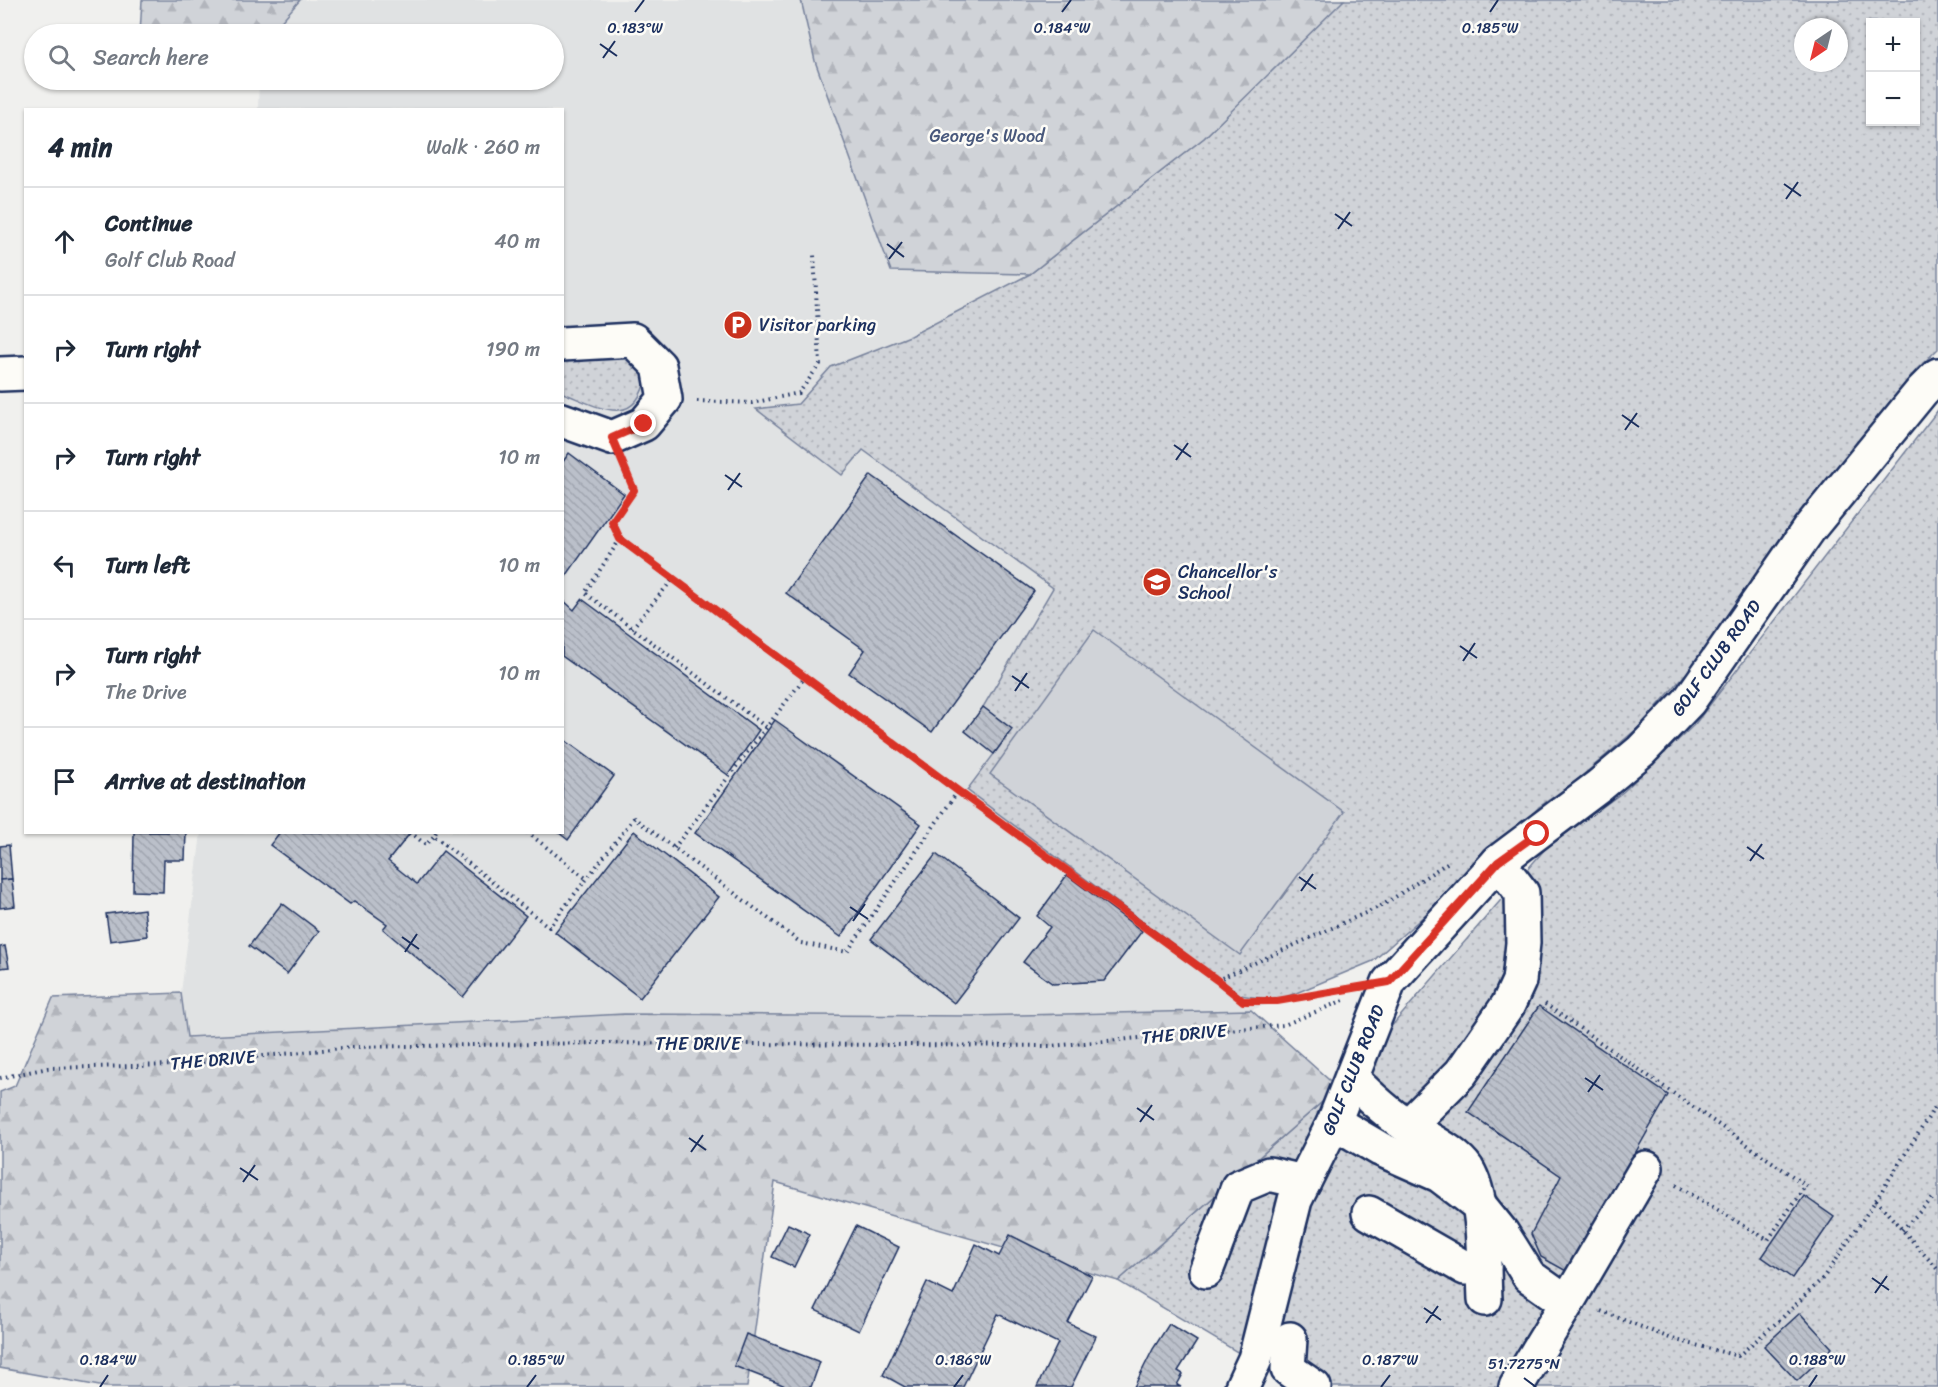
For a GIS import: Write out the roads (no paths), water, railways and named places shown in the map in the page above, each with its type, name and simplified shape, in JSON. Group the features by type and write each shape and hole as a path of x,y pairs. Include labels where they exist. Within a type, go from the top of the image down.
{"street":[{"path":"564,344 633,340 659,366 665,399 644,424 612,438 564,421"},
{"path":"0,374 24,373"},
{"name":"GOLF CLUB ROAD","path":"1248,1373 1295,1200 1334,1122 1389,982 1498,862 1590,793 1641,751 1689,701 1809,529 1922,391 1938,375"},
{"path":"1408,1126 1461,1073 1508,1005 1517,984 1523,943 1522,893 1498,862"},
{"path":"1352,1079 1378,1105 1441,1146 1466,1168 1481,1207 1485,1299"},
{"path":"1334,1122 1380,1149 1439,1175 1481,1207 1502,1233 1529,1276 1570,1299"},
{"path":"1516,1387 1646,1168"},
{"path":"1206,1271 1238,1188 1269,1174 1305,1182"},
{"path":"1370,1213 1465,1268 1484,1266"},
{"path":"1290,1339 1288,1369 1314,1387"}],"place":[{"name":"Visitor parking","path":"738,325"},
{"name":"Chancellor's School","path":"1157,582"}],"park label":[{"name":"George's Wood","path":"987,136"}]}
